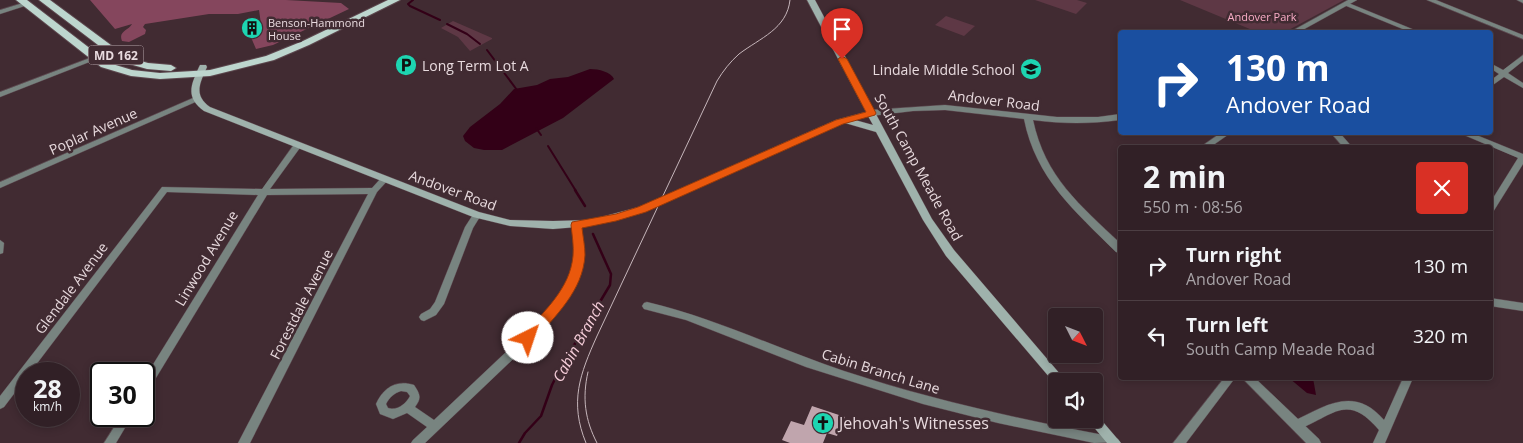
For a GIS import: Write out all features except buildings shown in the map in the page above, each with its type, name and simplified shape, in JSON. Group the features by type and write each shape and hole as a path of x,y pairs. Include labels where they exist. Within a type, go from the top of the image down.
{"main road":[{"name":"MD 162","path":"44,0 124,59 156,67 202,70"},
{"name":"MD 162","path":"24,2 95,58 116,70 160,76 202,70 243,59 283,46 381,2 394,0"},
{"name":"South Camp Meade Road","path":"811,0 928,220 950,253 1053,373"},
{"path":"196,100 194,92 202,70"},
{"name":"Andover Road","path":"196,100 207,108 477,215 526,224 576,225 616,217 650,206 844,120 871,113"},
{"path":"844,120 858,122 880,130"},
{"path":"1101,428 1114,443"}],"street":[{"path":"1430,0 1523,37"},
{"path":"0,12 24,2"},
{"path":"1298,30 1350,2 1411,30"},
{"path":"1493,82 1523,57"},
{"path":"0,94 95,58"},
{"path":"1493,68 1523,86"},
{"name":"Poplar Avenue","path":"0,185 196,100"},
{"name":"Andover Road","path":"871,113 912,109 954,108 1028,118 1071,121 1118,117"},
{"path":"1028,118 1035,150 1052,178 1118,247"},
{"path":"1208,145 1223,135"},
{"path":"1337,135 1347,145"},
{"path":"1468,135 1523,157 1493,205"},
{"name":"Linwood Avenue","path":"155,370 264,192 298,145"},
{"name":"Forestdale Avenue","path":"244,443 374,191 385,180"},
{"name":"Glendale Avenue","path":"0,404 164,189 264,192"},
{"path":"264,192 374,191"},
{"path":"424,317 439,304 469,226 477,215"},
{"path":"417,443 528,338 567,294 576,271 579,255 576,225"},
{"path":"0,243 0,251"},
{"path":"1493,302 1523,307"},
{"name":"Cabin Branch Lane","path":"647,306 672,311 810,364 910,396 1025,426 1114,443"},
{"path":"1179,443 1228,380"},
{"path":"1250,380 1314,443"},
{"path":"1378,443 1407,380"},
{"path":"1296,425 1342,404 1349,403 1355,404 1376,417 1384,429"},
{"path":"408,408 434,426"},
{"path":"110,443 120,427"}],"green space":[{"path":"1035,0 1077,0 1087,3 1076,14"},
{"name":"Andover Park","path":"1180,0 1344,0 1289,30 1252,30"},
{"path":"946,16 975,26 964,36 935,25"},
{"path":"453,21 492,39 470,51 458,37 441,28"}],"shaded area":[{"path":"90,0 286,0 341,3 349,9 273,45 256,49 250,35 262,31 259,10 238,14 209,14 145,24 143,27 146,30 145,34 129,42 122,41 121,35 132,24 115,29"},
{"path":"590,69 604,71 614,79 563,118 502,150 474,148 465,141 463,136 470,127 500,104 514,89 537,85 550,79 568,77"},
{"path":"1291,380 1313,380 1316,395 1307,393"}],"waterway":[{"name":"Cabin Branch","path":"413,0 408,4 410,6 440,20"},
{"name":"Cabin Branch","path":"447,24 467,34 480,44"},
{"name":"Cabin Branch","path":"487,50 517,90"},
{"name":"Cabin Branch","path":"536,128 541,135"},
{"name":"Cabin Branch","path":"548,146 576,191"},
{"name":"Cabin Branch","path":"575,190 585,206"},
{"name":"Cabin Branch","path":"519,443 525,433 541,416 552,385 561,367 610,285 611,274 593,234"}],"tram line":[{"path":"586,443 578,414 579,388 586,363 597,336 717,81 739,54 764,38 778,26 788,10 790,0"},
{"path":"588,372 585,391 587,417 597,443"}],"place":[{"name":"Benson-Hammond House","path":"252,28"},
{"name":"Long Term Lot A","path":"406,65"},
{"name":"Lindale Middle School","path":"1031,69"},
{"name":"Jehovah's Witnesses","path":"823,423"}],"route":[{"path":"528,338 567,294 576,271 579,255 576,225 642,210 704,184 839,122 871,113 842,59"}]}
